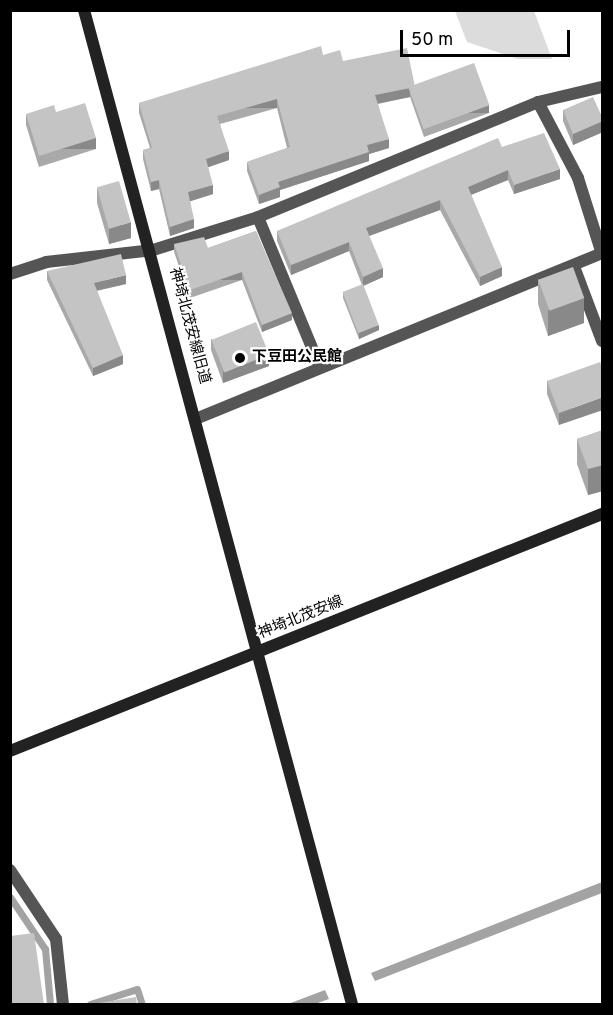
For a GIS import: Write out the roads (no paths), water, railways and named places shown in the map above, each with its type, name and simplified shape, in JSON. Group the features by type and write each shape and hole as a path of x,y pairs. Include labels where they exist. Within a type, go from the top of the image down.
{"street":[{"name":"神埼北茂安線旧道","path":"84,10 153,250 352,1005"},
{"path":"10,274 46,262 153,250 258,217 538,102 603,87"},
{"path":"198,418 320,367 575,269 602,254 578,178 538,102"},
{"path":"258,217 320,367"},
{"path":"575,269 603,341"},
{"name":"神埼北茂安線","path":"10,751 603,514"},
{"path":"10,870 56,939 63,1005"}],"waterway":[{"path":"10,897 45,949 50,1004"},
{"path":"90,1004 137,989 142,1004"}],"place":[{"name":"下豆田公民館","path":"240,358"}]}
